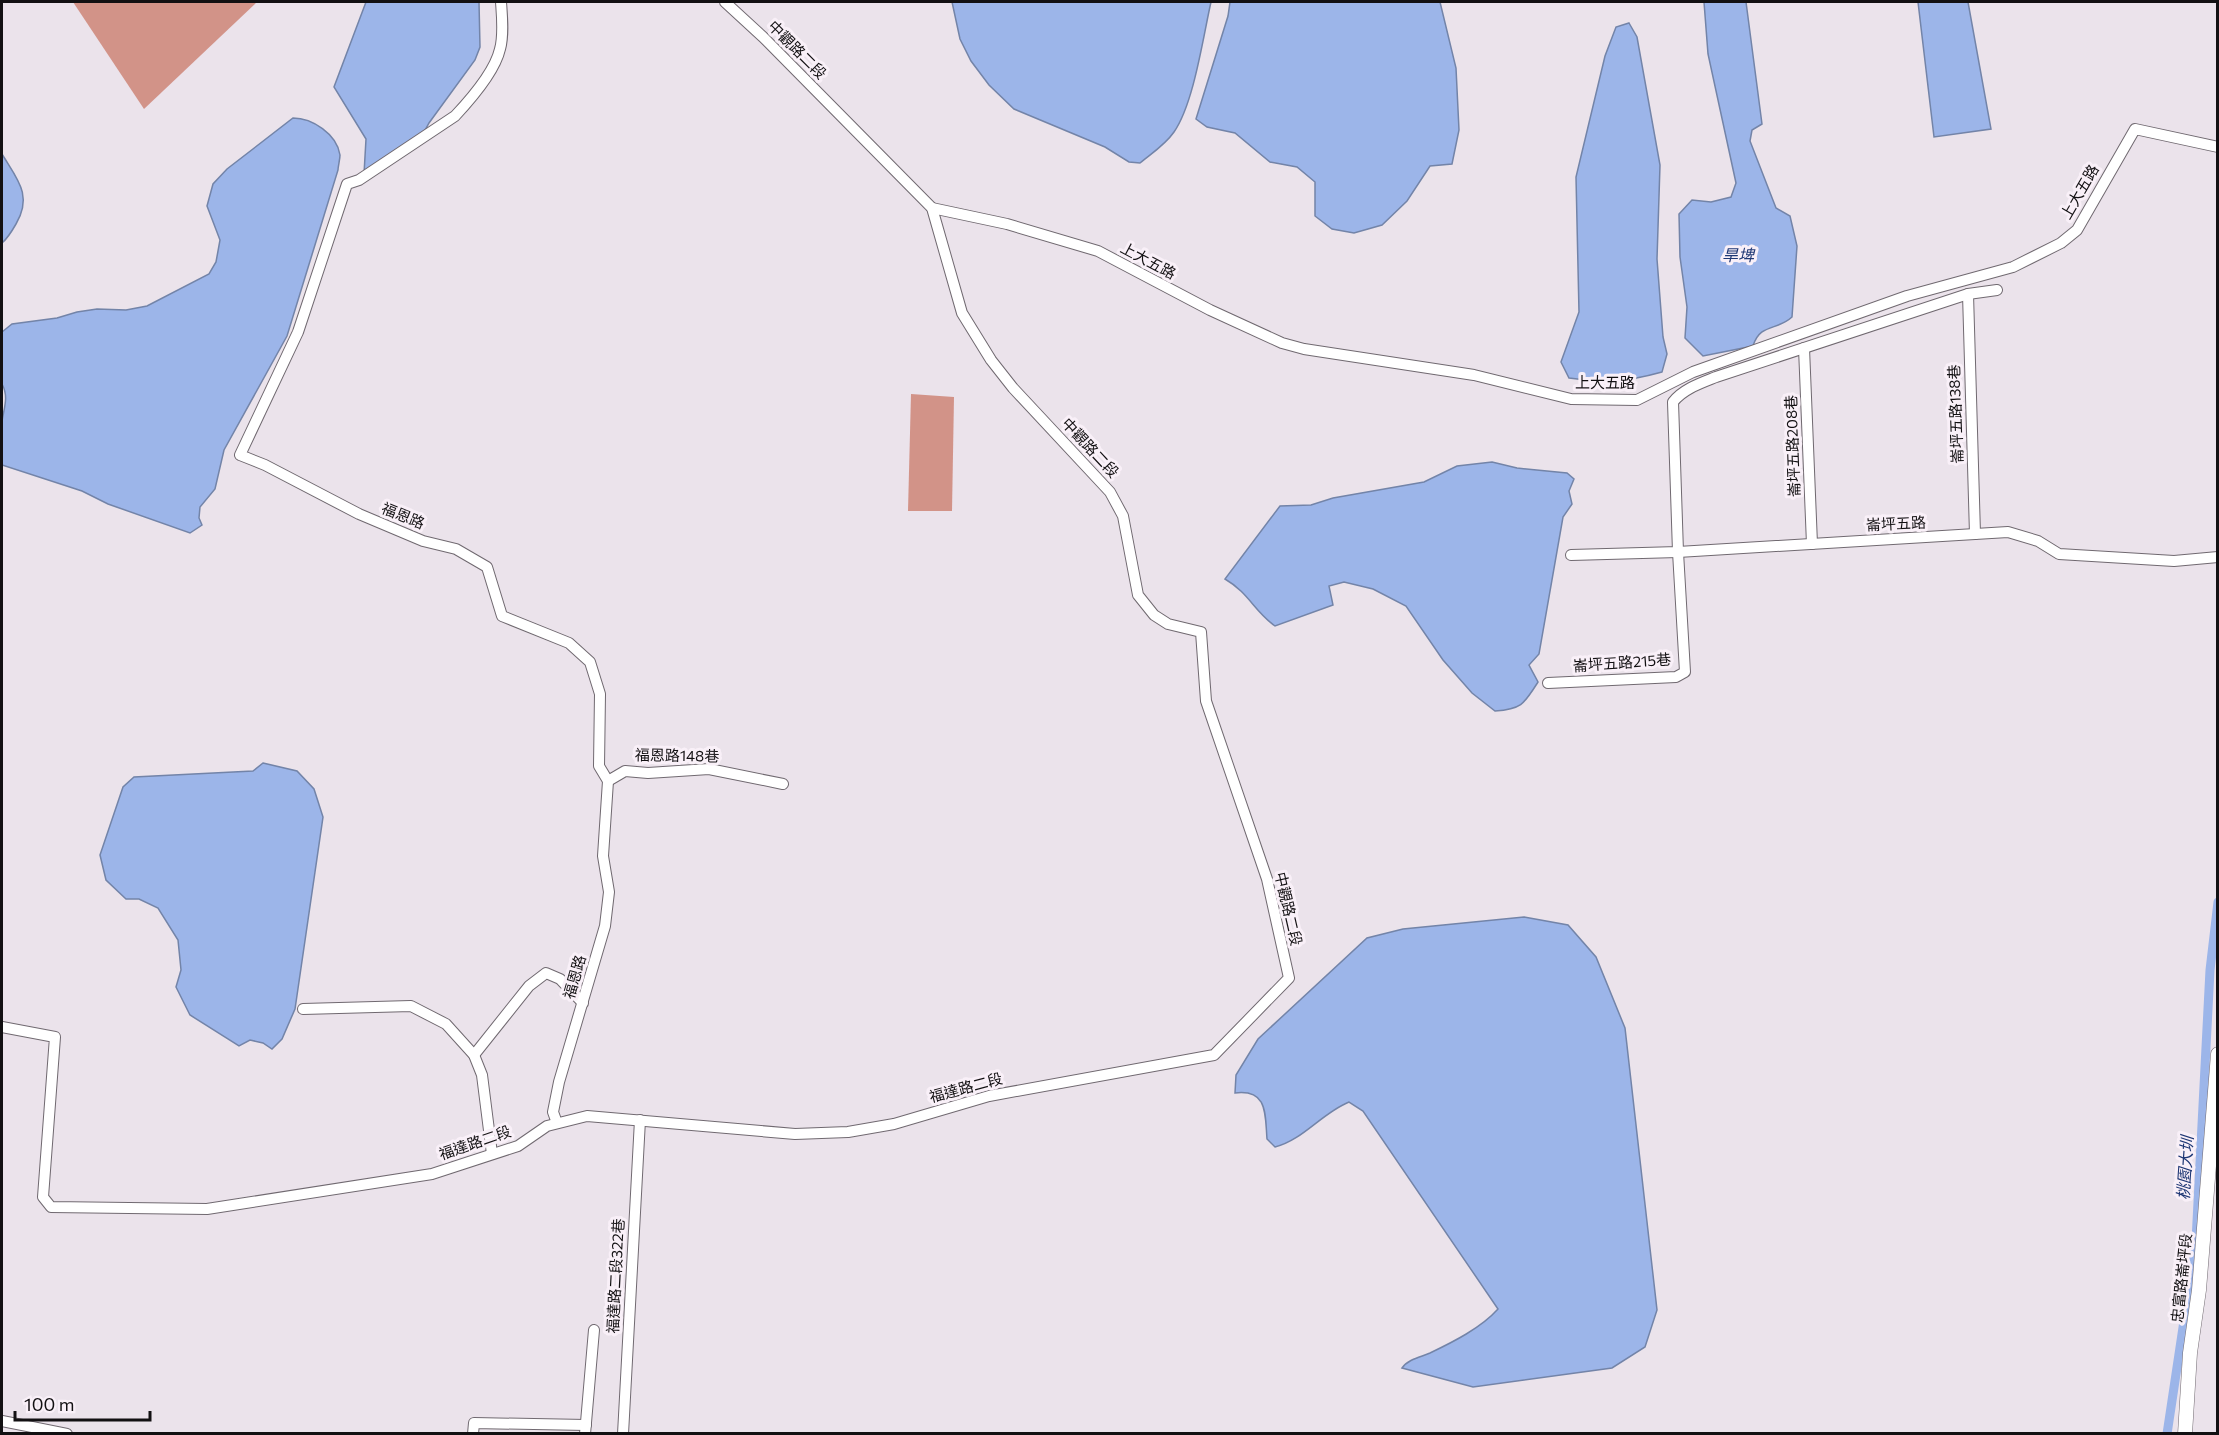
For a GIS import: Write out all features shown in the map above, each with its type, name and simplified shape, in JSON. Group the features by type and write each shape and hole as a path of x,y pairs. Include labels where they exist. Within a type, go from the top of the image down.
{"street":[{"name":"福恩路","path":"501,2 503,19 500,50 491,69 468,103 455,116 359,180 347,184 298,332 240,455 266,465 359,514 423,541 456,549 487,567 502,616 569,643 590,662 600,694 599,766 608,781 603,856 609,892 605,926 559,1082 553,1112 557,1123"},
{"name":"中觀路二段","path":"726,2 764,37 932,208 962,313 991,360 1013,388 1110,492 1124,516 1138,595 1154,615 1168,624 1201,632 1206,701 1267,879 1289,978 1214,1055"},
{"name":"上大五路","path":"932,208 1008,224 1098,251 1210,310 1282,343 1304,349 1474,375 1571,399 1637,400 1693,372 1907,296 2013,267 2061,243 2076,230 2135,129 2217,147"},
{"path":"1678,552 1673,402 1686,390 1716,377 1968,294 1998,291"},
{"name":"崙坪五路138巷","path":"1968,294 1975,534"},
{"name":"崙坪五路208巷","path":"1804,348 1812,544"},
{"path":"1670,385 1686,390"},
{"name":"崙坪五路","path":"1571,555 1678,552 2008,532 2038,541 2059,554 2174,561 2217,557"},
{"name":"崙坪五路215巷","path":"1548,683 1676,677 1685,672 1678,552"},
{"name":"福恩路148巷","path":"608,781 625,771 648,773 709,769 783,784"},
{"path":"474,1055 529,986 546,973 560,979 583,1003"},
{"path":"303,1009 411,1006 446,1024 474,1055 482,1075 492,1154"},
{"name":"福達路二段","path":"2,1027 54,1037 43,1197 51,1207 207,1209 432,1174 518,1146 547,1126 587,1116 771,1133 848,1132 894,1124 988,1096 1214,1055"},
{"name":"忠富路崙坪段","path":"2186,1434 2190,1353 2199,1290 2217,1054"},
{"name":"福達路二段322巷","path":"623,1434 640,1120"},
{"path":"473,1434 474,1423 586,1429 594,1330"},
{"path":"2,1421 67,1434"}],"shaded area":[{"path":"73,2 257,2 144,109"},
{"path":"911,394 954,397 952,511 908,511"}],"water":[{"path":"366,2 479,2 480,47 475,60 423,134 364,174 366,139 334,87"},
{"path":"952,2 1211,2 1192,87 1181,120 1167,141 1140,163 1129,162 1105,147 1014,109 989,85 971,61 960,39"},
{"path":"1230,2 1440,2 1456,68 1459,130 1452,164 1430,166 1407,201 1382,225 1354,233 1332,229 1315,216 1315,182 1297,167 1270,162 1235,133 1207,127 1196,119 1228,16"},
{"name":"旱埤","path":"1704,2 1746,2 1762,124 1752,130 1750,141 1776,208 1790,216 1797,246 1792,317 1764,330 1753,346 1703,356 1685,338 1687,307 1680,257 1679,214 1692,200 1711,202 1731,197 1736,183 1708,54"},
{"path":"1918,2 1968,2 1991,129 1934,137"},
{"path":"1629,23 1637,37 1660,165 1657,259 1663,337 1667,354 1662,372 1616,381 1569,378 1561,362 1579,312 1576,177 1605,56 1616,27"},
{"path":"293,118 315,124 329,134 338,147 340,155 338,170 287,336 224,450 215,489 200,507 199,518 202,525 190,533 108,504 82,491 2,465 1,432 6,398 2,384 2,332 12,324 57,318 77,312 97,309 126,310 147,306 209,274 216,262 220,240 207,206 213,184 227,169"},
{"path":"2,154 18,179 23,204 16,224 2,243"},
{"path":"1492,462 1517,468 1567,473 1574,479 1569,491 1572,504 1563,517 1539,654 1529,665 1538,682 1517,707 1495,711 1472,693 1443,660 1406,606 1373,589 1344,582 1329,586 1333,605 1275,626 1240,590 1225,579 1280,506 1311,505 1333,498 1424,482 1457,466"},
{"path":"263,763 297,771 314,789 323,817 295,1009 282,1039 272,1049 263,1043 250,1040 239,1046 190,1015 176,987 181,970 178,940 158,908 139,899 126,899 106,880 100,855 123,787 134,777 253,771"},
{"path":"1524,917 1568,925 1596,957 1625,1028 1657,1310 1645,1347 1612,1368 1473,1387 1402,1368 1411,1360 1466,1334 1498,1309 1363,1111 1349,1102 1295,1139 1275,1147 1267,1139 1265,1112 1259,1099 1246,1093 1235,1093 1236,1075 1258,1039 1367,938 1403,929"}],"waterway":[{"name":"桃園大圳","path":"2167,1434 2196,1241 2210,970 2218,902"}]}
